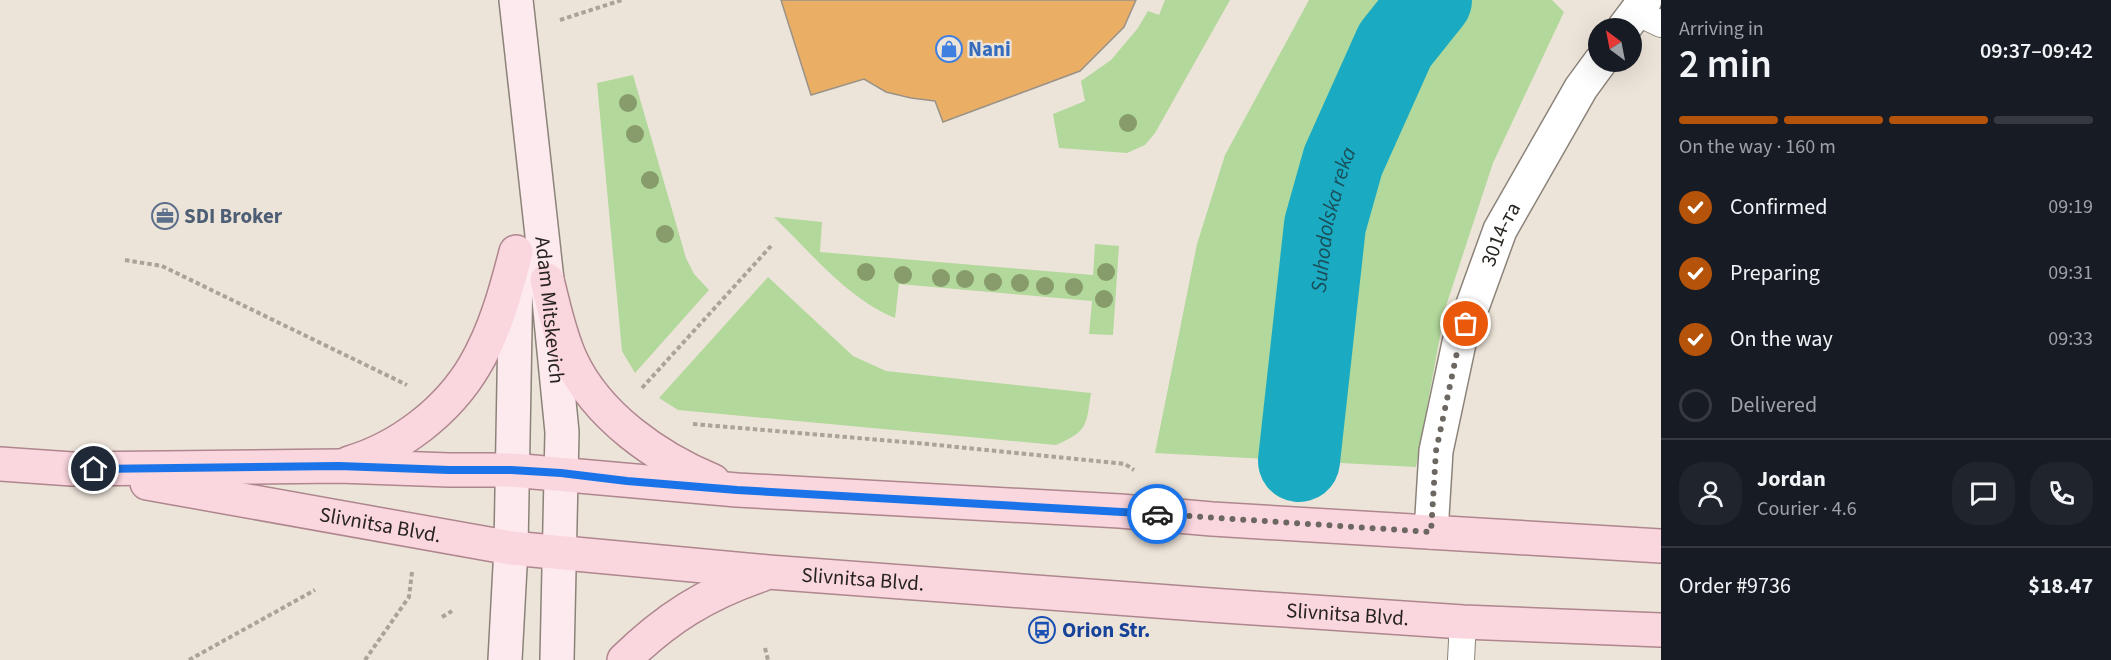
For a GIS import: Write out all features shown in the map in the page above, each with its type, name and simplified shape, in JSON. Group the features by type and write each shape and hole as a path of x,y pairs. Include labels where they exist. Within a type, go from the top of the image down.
{"main road":[{"path":"339,466 375,453 412,432 432,416 455,392 475,365 493,327 516,252"},
{"path":"547,280 566,348 579,376 597,400 620,423 657,452 704,477 737,490"},
{"name":"Slivnitsa Blvd.","path":"0,464 72,469 339,466 511,470 737,490 1120,511 1212,519 1661,546"},
{"name":"Slivnitsa Blvd.","path":"72,469 511,548 768,572 1463,622 1661,630"},
{"path":"624,660 664,623 703,599 768,572"}],"street":[{"name":"Adam Mitskevich","path":"516,0 562,432 557,660"},
{"name":"3014-та","path":"1431,532 1436,451 1459,343 1500,230 1581,88 1593,72"},
{"name":"Adam Mitskevich","path":"505,660 511,548 516,252 532,148"}],"lane":[{"path":"1461,660 1463,622"}],"path":[{"path":"560,20 622,0"},
{"path":"635,395 771,246"},
{"path":"125,260 162,267 414,388"},
{"path":"684,422 1125,464"},
{"path":"365,660 409,597 412,578"},
{"path":"189,660 315,590"},
{"path":"442,617 452,611"},
{"path":"765,648 768,660"}],"green space":[{"path":"1165,0 1230,0 1155,133 1145,145 1127,153 1059,148 1053,114 1085,101 1081,81 1111,60 1138,28 1148,11 1159,15"},
{"path":"1309,0 1552,0 1564,12 1493,163 1445,309 1416,467 1155,453 1197,244 1225,155"},
{"path":"633,75 686,258 694,274 709,290 635,373 622,351 597,83"},
{"path":"774,217 822,222 820,252 1093,275 1095,244 1119,246 1113,335 1089,334 1092,301 899,284 895,318 878,310 830,274"},
{"path":"768,277 853,356 886,371 1091,393 1084,426 1074,436 1056,445 678,410 659,398"}],"building":[{"name":"Nani","path":"781,0 1136,0 1124,27 1080,71 943,122 935,101 886,92 864,79 811,95"}],"waterway":[{"name":"Suhodolska reka","path":"1299,461 1325,225 1343,161 1395,45 1431,0"}],"way so far":[{"path":"1157,514 1431,532 1436,451 1459,343 1466,324"}],"place":[{"name":"Nani","path":"949,49"},
{"name":"SDI Broker","path":"165,216"},
{"name":"Orion Str.","path":"1042,630"}],"route":[{"path":"94,469 339,466 511,470 737,490 1157,514"}]}
